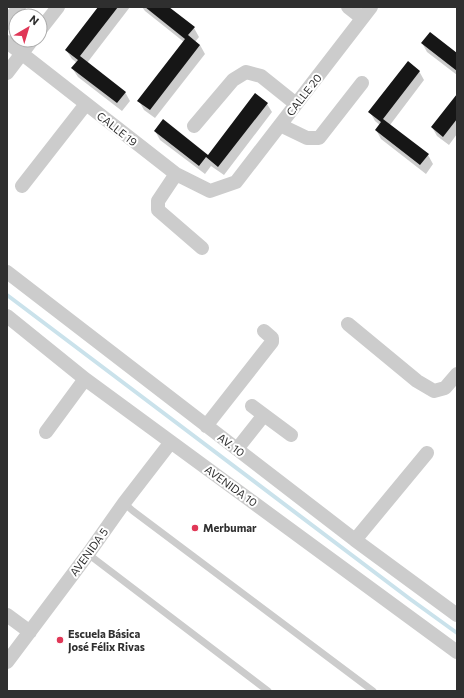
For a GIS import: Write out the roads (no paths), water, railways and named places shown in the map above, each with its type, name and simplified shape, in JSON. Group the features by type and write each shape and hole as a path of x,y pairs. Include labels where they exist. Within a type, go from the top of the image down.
{"street":[{"path":"7,23 19,7"},
{"path":"48,20 58,7"},
{"path":"348,7 367,13"},
{"name":"CALLE 20","path":"236,182 367,13"},
{"name":"CALLE 19","path":"7,42 176,174 210,191 236,182"},
{"path":"7,73 25,48"},
{"path":"194,126 233,80 246,72 261,76 296,104"},
{"path":"280,125 307,138 319,138 362,83"},
{"path":"22,186 86,104"},
{"path":"176,174 158,201 158,210 202,248"},
{"name":"AV. 10","path":"7,272 355,540 457,615"},
{"name":"AVENIDA 10","path":"7,316 85,379 457,652"},
{"path":"348,324 417,381 434,391 445,388 457,374"},
{"path":"206,426 272,342 272,338 264,331"},
{"path":"46,432 85,379"},
{"path":"252,406 291,435"},
{"path":"237,449 264,415"},
{"name":"AVENIDA 5","path":"7,662 170,442"},
{"path":"355,540 427,453"},
{"path":"7,615 30,632"}],"lane":[{"path":"124,503 373,691"},
{"path":"88,554 268,691"}],"waterway":[{"path":"7,295 457,633"}],"place":[{"name":"Merbumar","path":"195,528"},
{"name":"Escuela Básica José Félix Rivas","path":"60,640"}]}
